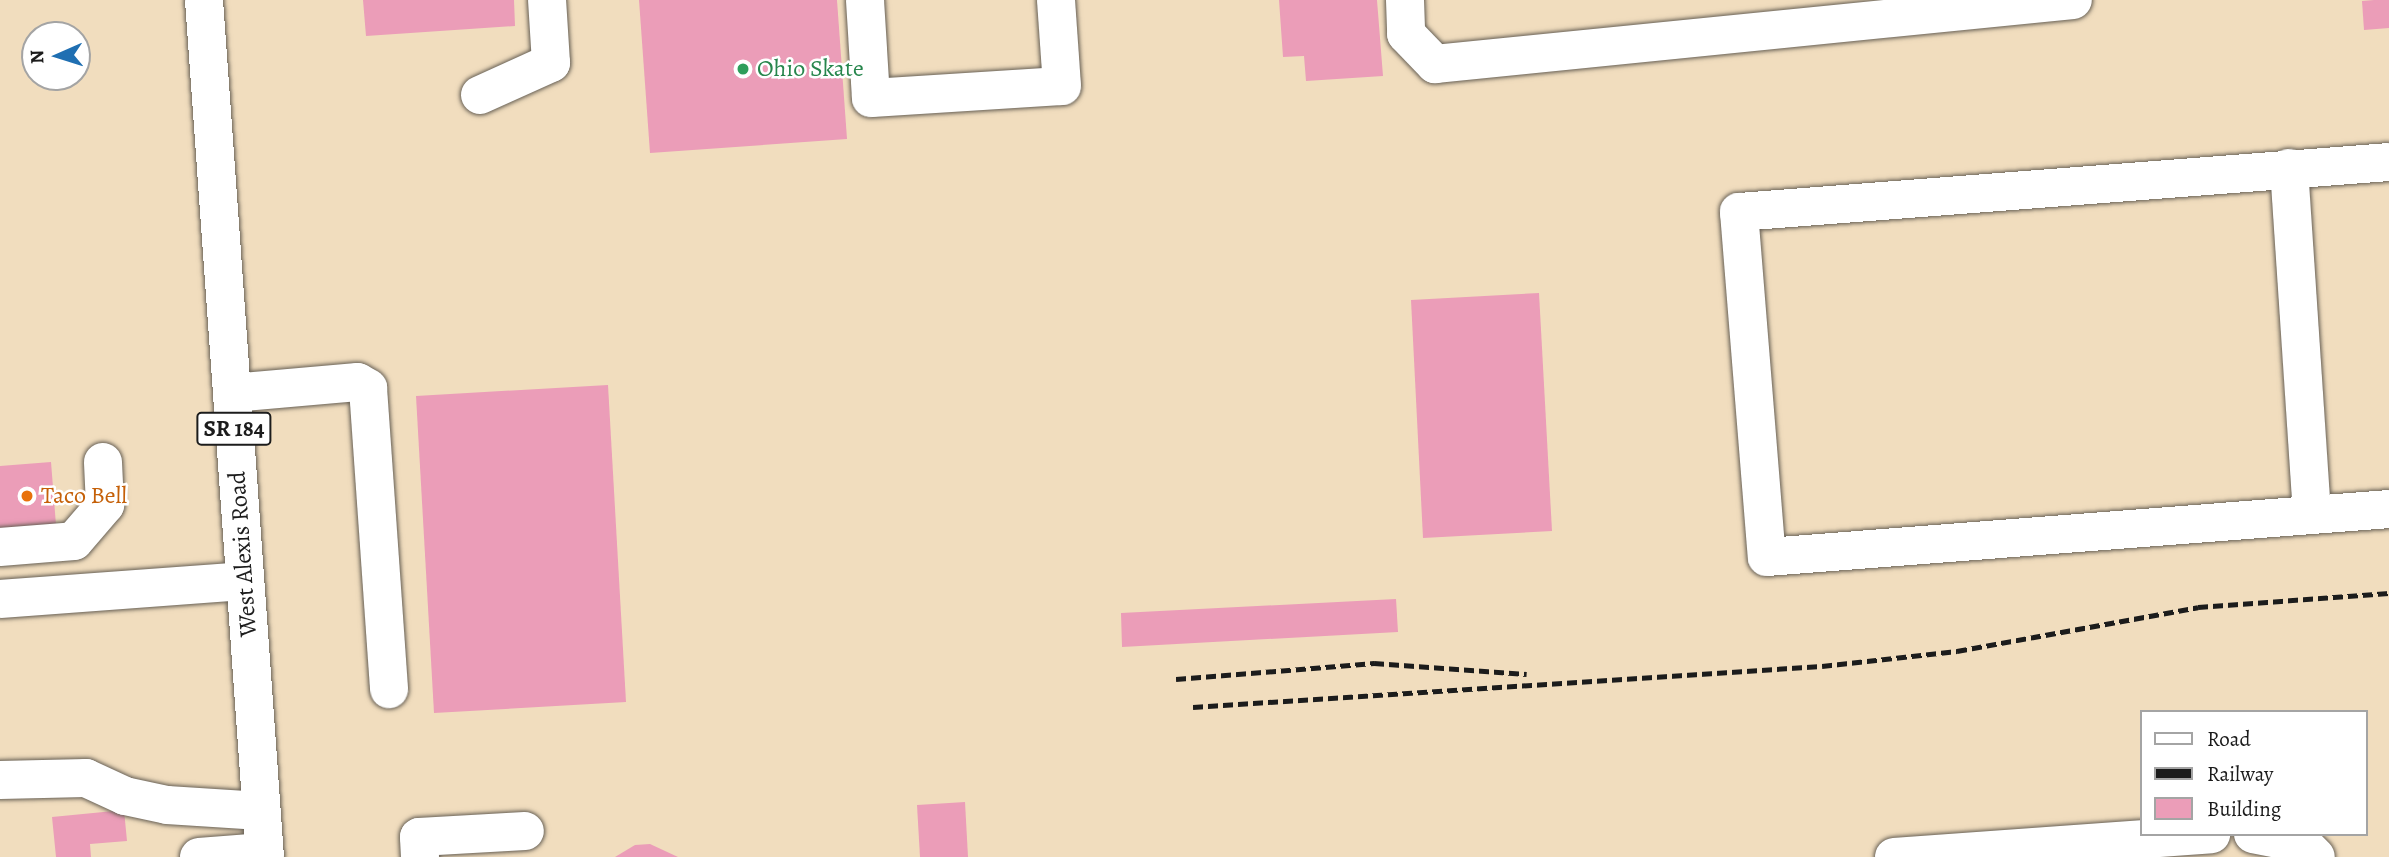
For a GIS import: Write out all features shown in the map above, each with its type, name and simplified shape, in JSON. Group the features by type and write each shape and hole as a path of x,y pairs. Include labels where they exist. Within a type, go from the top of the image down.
{"main road":[{"name":"West Alexis Road","path":"204,0 264,855"},
{"path":"480,95 551,63 547,0"},
{"path":"865,0 871,98 1062,86 1056,0"},
{"path":"1405,0 1406,34 1435,64 2073,0"},
{"path":"2389,162 1740,212 1767,556 2389,509"},
{"path":"2289,168 2312,514"},
{"path":"232,393 358,382 368,388 389,689"},
{"path":"0,547 74,541 105,505 103,462"},
{"path":"0,598 244,582"},
{"path":"0,780 86,778 125,796 167,805 261,811"},
{"path":"420,857 419,837 525,831"},
{"path":"1894,857 2183,836"},
{"path":"2263,836 2303,844 2316,857"},
{"path":"199,857 264,855"}],"building":[{"path":"363,0 514,0 515,26 366,36"},
{"name":"Ohio Skate","path":"639,0 837,0 847,139 650,153"},
{"path":"1279,0 1377,0 1383,76 1306,81 1304,56 1283,57"},
{"path":"2389,0 2389,28 2364,30 2362,1"},
{"path":"1539,293 1552,531 1423,538 1411,300"},
{"path":"608,385 626,702 434,713 416,396"},
{"name":"Taco Bell","path":"51,462 56,525 0,530 0,466"},
{"path":"1396,599 1398,632 1122,647 1121,613"},
{"path":"965,802 968,857 920,857 917,805"},
{"path":"124,810 127,841 90,844 91,857 56,857 52,817"},
{"path":"650,844 678,857 615,857 635,845"}],"railway":[{"path":"1193,707 1822,666 1957,651 2198,607 2389,593"},
{"path":"1176,679 1374,663 1527,674"}],"place":[{"name":"Ohio Skate","path":"743,69"},
{"name":"Taco Bell","path":"27,496"}]}
